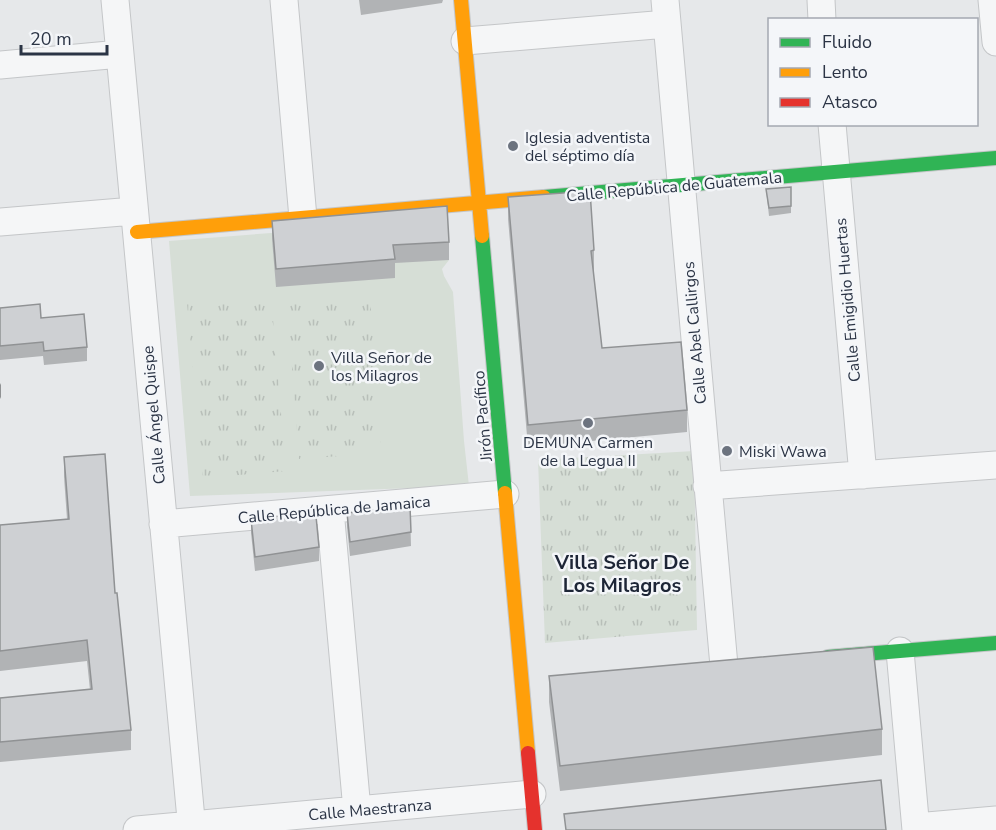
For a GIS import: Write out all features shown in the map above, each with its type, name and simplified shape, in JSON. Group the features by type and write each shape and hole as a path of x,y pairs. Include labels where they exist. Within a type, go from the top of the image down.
{"street":[{"name":"Calle Ángel Quispe","path":"115,0 192,827"},
{"path":"284,0 303,218"},
{"name":"Jirón Pacífico","path":"461,0 535,830"},
{"path":"820,0 822,18"},
{"path":"992,0 996,42"},
{"path":"465,41 666,12"},
{"name":"Calle Abel Callirgos","path":"666,12 724,666"},
{"path":"0,65 120,54"},
{"name":"Calle Emigidio Huertas","path":"832,126 863,475"},
{"name":"Calle República de Guatemala","path":"0,222 303,218 996,158"},
{"path":"707,486 996,465"},
{"name":"Calle República de Jamaica","path":"164,524 505,494"},
{"path":"330,510 357,810"},
{"path":"818,658 996,643"},
{"path":"900,651 916,828 996,820"},
{"path":"522,684 539,682"},
{"name":"Calle Maestranza","path":"137,830 192,827 531,794"}],"green space":[{"name":"Villa Señor de los Milagros","path":"271,233 449,260 442,269 453,292 469,486 190,496 169,241"},
{"path":"271,296 286,471 203,478 187,303"},
{"path":"370,296 381,453 299,459 287,302"},
{"path":"694,451 697,630 545,643 538,460"}],"building":[{"path":"791,187 791,206 769,208 766,189"},
{"path":"590,191 594,250 591,251 602,348 681,342 687,410 528,425 508,197"},
{"path":"447,206 449,242 393,245 395,259 276,269 272,221"},
{"path":"40,304 41,318 84,314 87,347 44,351 43,342 0,346 0,308"},
{"path":"105,454 115,593 117,593 131,730 0,742 0,698 92,689 87,640 0,651 0,525 69,519 64,457"},
{"path":"410,506 411,532 350,542 347,513"},
{"path":"309,513 309,517 316,516 319,547 255,557 251,519"},
{"path":"873,647 882,729 560,766 549,676"},
{"path":"881,780 886,830 566,830 564,814"}],"traffic: fast":[{"path":"544,197 996,158"},
{"path":"482,236 505,493"},
{"path":"828,657 996,643"}],"traffic: slow":[{"path":"461,0 482,236"},
{"path":"137,232 544,197"},
{"path":"505,493 528,753"}],"traffic: jam":[{"path":"528,753 535,830"}],"place":[{"name":"Iglesia adventista del séptimo día","path":"513,146"},
{"name":"Villa Señor de los Milagros","path":"319,366"},
{"name":"DEMUNA Carmen de la Legua II","path":"588,423"},
{"name":"Miski Wawa","path":"727,451"}],"district":[{"name":"Villa Señor De Los Milagros","path":"622,574"}]}
